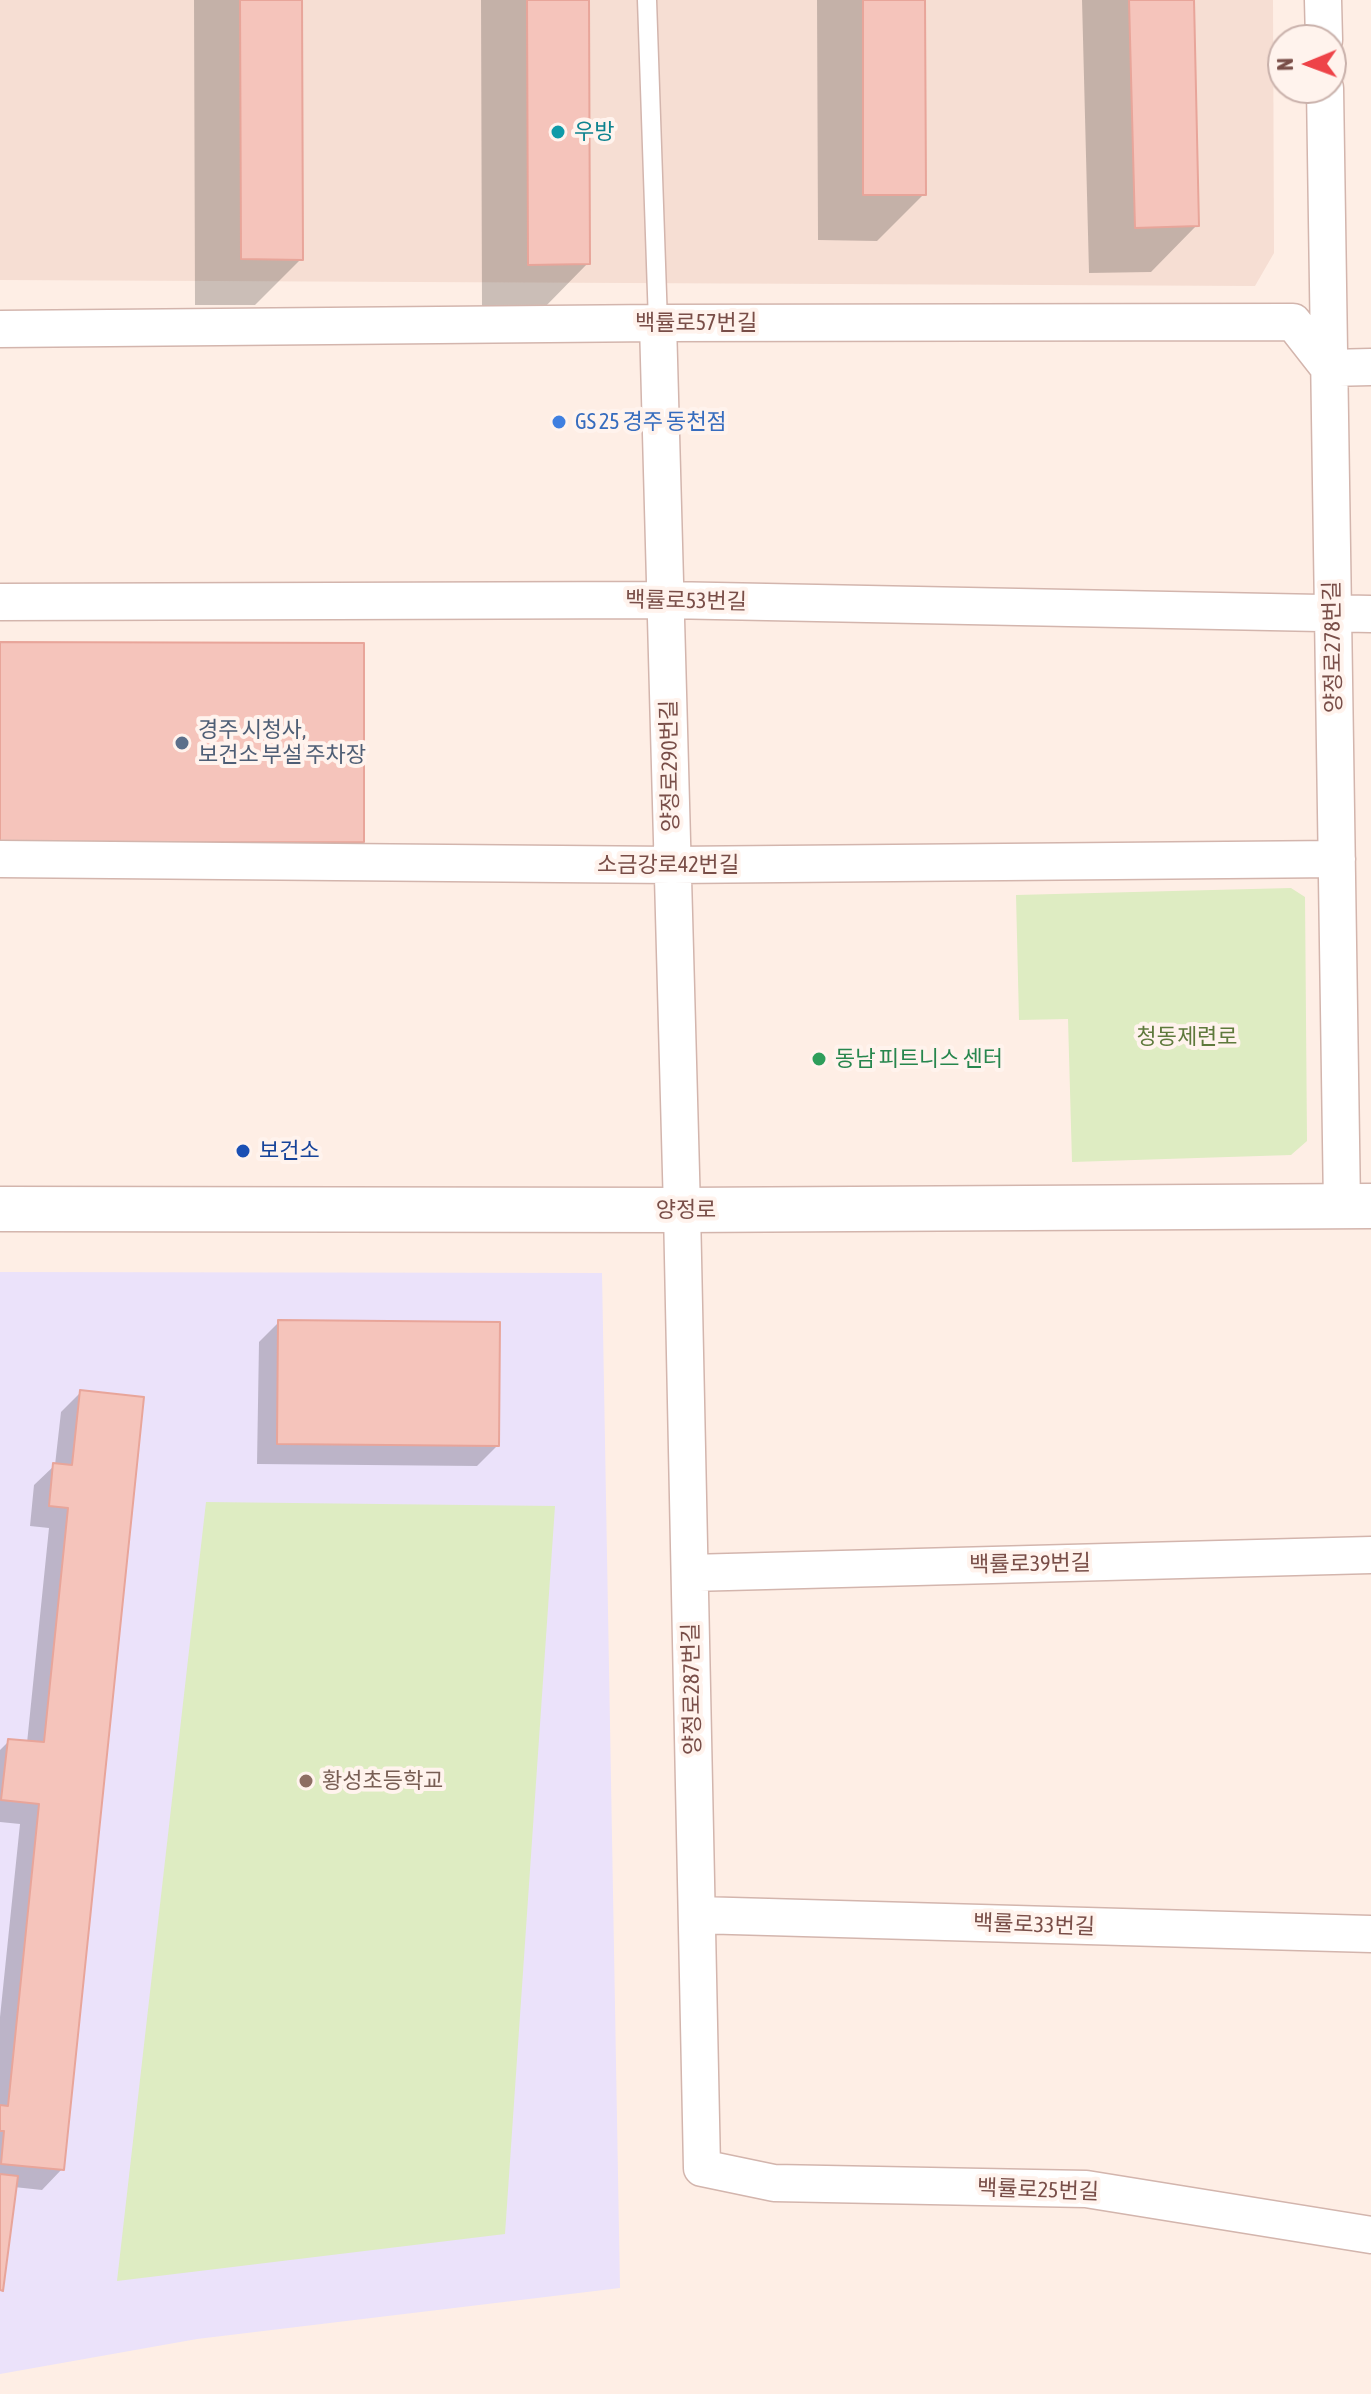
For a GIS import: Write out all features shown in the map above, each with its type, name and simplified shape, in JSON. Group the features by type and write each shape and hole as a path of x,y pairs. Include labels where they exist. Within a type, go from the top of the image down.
{"street":[{"path":"1323,0 1324,24"},
{"name":"양정로278번길","path":"1325,104 1337,859 1356,1206"},
{"name":"백률로57번길","path":"0,329 658,323 1293,322 1329,368"},
{"name":"양정로290번길","path":"658,323 682,1210"},
{"path":"1329,368 1371,367"},
{"name":"백률로53번길","path":"0,602 666,600 1371,614"},
{"name":"소금강로42번길","path":"0,859 672,865 1337,859"},
{"name":"양정로","path":"0,1209 682,1210 1356,1206"},
{"name":"양정로287번길","path":"682,1210 702,2168"},
{"name":"백률로39번길","path":"690,1573 1371,1555"},
{"name":"백률로33번길","path":"697,1915 1371,1934"},
{"name":"백률로25번길","path":"702,2168 774,2183 1086,2189 1371,2235"}],"lane":[{"path":"647,0 658,323"}],"shaded area":[{"path":"0,0 1273,0 1273,24 1267,24 1267,104 1273,104 1274,253 1255,286 0,280"},
{"name":"황성초등학교","path":"0,1272 602,1273 620,2288 197,2339 0,2374"}],"green space":[{"name":"청동제련로","path":"1291,888 1305,897 1307,1141 1291,1155 1072,1162 1068,1019 1019,1020 1016,895"},
{"path":"206,1502 555,1506 505,2234 117,2281"}],"building":[{"path":"240,0 302,0 303,260 241,259"},
{"name":"우방","path":"527,0 589,0 590,264 528,265"},
{"path":"863,0 925,0 926,195 863,195"},
{"path":"1129,0 1194,0 1199,226 1135,228"},
{"name":"경주 시청사, 보건소 부설 주차장","path":"0,642 364,643 364,842 0,843"},
{"path":"278,1320 500,1322 499,1446 277,1444"},
{"path":"80,1390 144,1397 64,2170 1,2164 4,2131 0,2131 0,2105 8,2106 39,1804 1,1800 8,1739 44,1742 68,1508 49,1506 53,1463 72,1465"},
{"path":"0,2174 18,2176 3,2291 0,2290"}],"place":[{"name":"우방","path":"558,132"},
{"name":"GS 25 경주 동천점","path":"559,422"},
{"name":"경주 시청사, 보건소 부설 주차장","path":"182,743"},
{"name":"동남 피트니스 센터","path":"819,1059"},
{"name":"보건소","path":"243,1151"},
{"name":"황성초등학교","path":"306,1781"}]}
